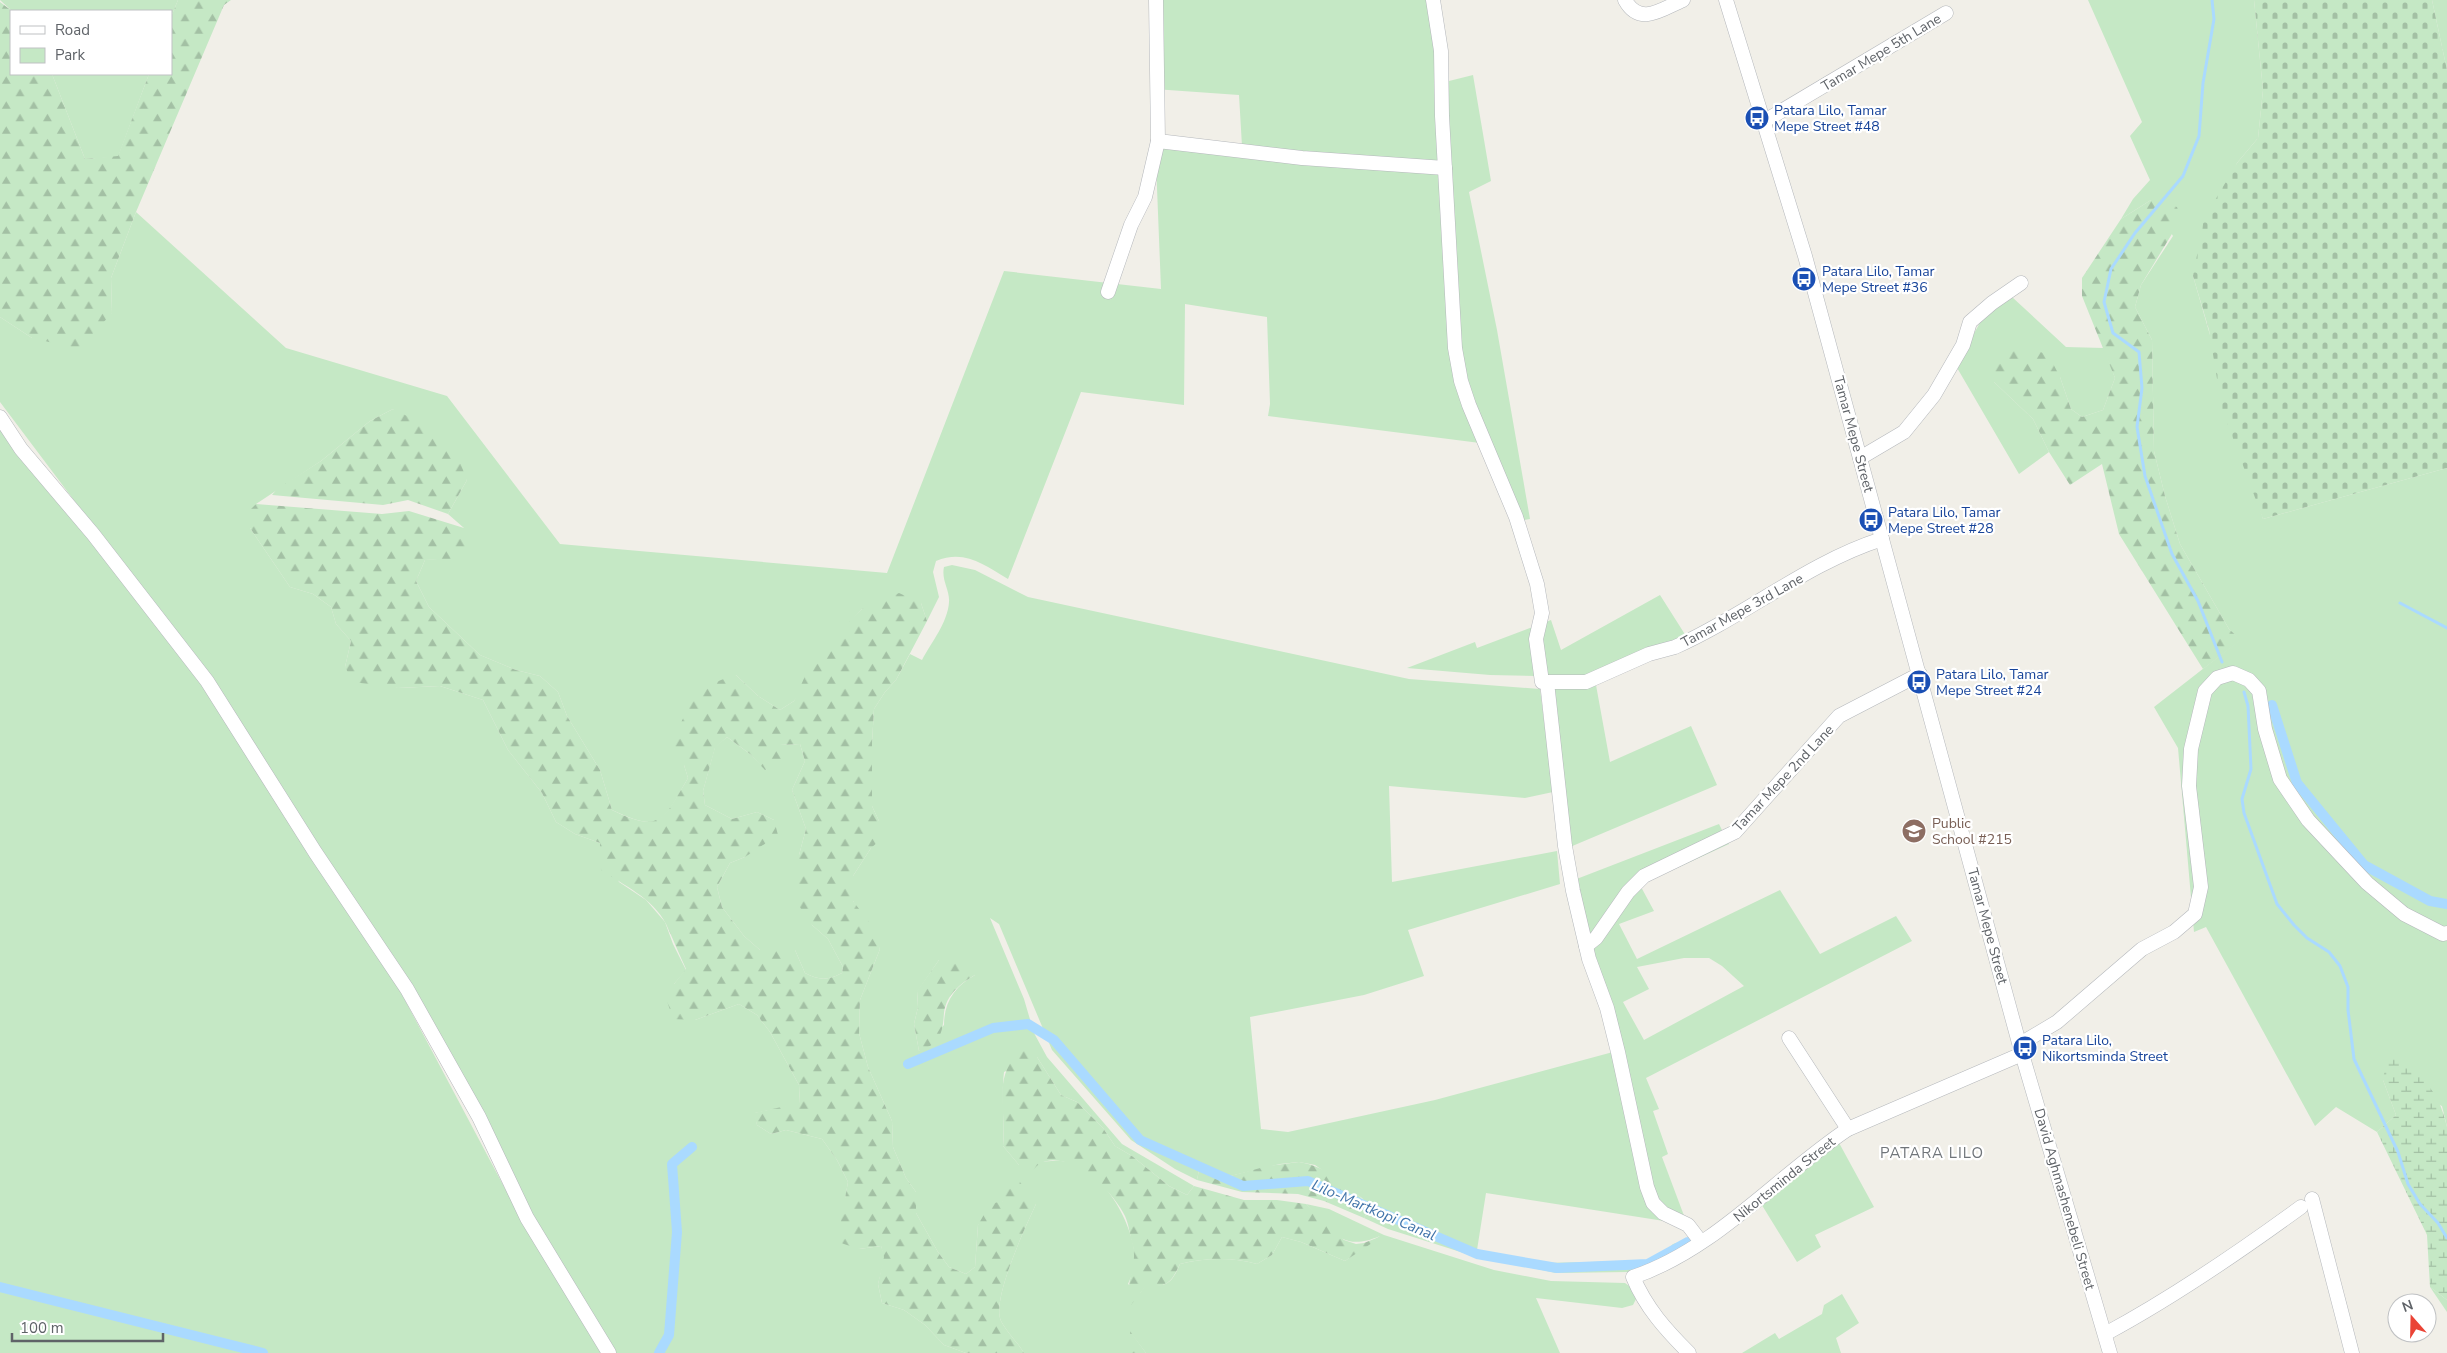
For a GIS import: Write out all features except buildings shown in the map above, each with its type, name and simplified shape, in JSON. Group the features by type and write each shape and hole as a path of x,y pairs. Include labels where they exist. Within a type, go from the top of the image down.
{"street":[{"path":"1108,292 1128,232 1145,197 1158,141 1156,0"},
{"path":"1433,0 1441,51 1445,168 1455,348 1461,381 1469,405 1516,516 1537,584 1542,613 1536,639 1545,682 1565,846 1586,946 1618,1052 1647,1187 1653,1203 1663,1213 1688,1226 1701,1242"},
{"path":"1625,0 1634,12 1647,15 1683,0"},
{"name":"Tamar Mepe Street","path":"1726,0 1805,256 2021,1049"},
{"name":"Tamar Mepe 5th Lane","path":"1764,122 1946,13"},
{"path":"1158,141 1302,158 1445,168"},
{"path":"1860,458 1904,432 1934,395 1963,345 1970,322 1992,303 2021,283"},
{"path":"0,417 21,449 93,534 207,681 315,852 407,989 479,1117 527,1218 609,1353"},
{"name":"Tamar Mepe 3rd Lane","path":"1545,682 1586,682 1649,654 1674,647 1819,567 1864,544 1882,539"},
{"name":"Nikortsminda Street","path":"1689,1353 1660,1324 1641,1296 1633,1278 1660,1269 1701,1242 1740,1214 1822,1146 1848,1129 2021,1049 2057,1022 2142,949 2174,932 2195,914 2201,886 2189,786 2191,749 2205,691 2217,678 2233,673 2249,680 2259,691 2265,729 2280,779 2308,820 2367,883 2404,914 2443,934 2447,933"},
{"name":"Tamar Mepe 2nd Lane","path":"1586,946 1596,938 1628,892 1644,876 1735,832 1840,716 1920,674"},
{"path":"1789,1038 1848,1129"},
{"name":"David Aghmashenebeli Street","path":"2021,1049 2110,1353"},
{"path":"2105,1334 2140,1316 2227,1261 2307,1203 2352,1353"}],"green space":[{"path":"0,0 178,0 172,15 172,10 11,10"},
{"path":"178,0 231,0 224,5 136,212 111,278 112,313 79,349 32,338 0,317 0,2 11,10 10,75 52,75 85,159 118,156 149,75 172,75 172,15"},
{"path":"1149,0 1440,0 1449,81 1473,75 1491,181 1469,192 1497,330 1530,519 1511,522 1480,443 1268,416 1270,404 1267,317 1185,304 1184,405 1081,392 1008,579 974,560 956,557 936,561 933,572 939,597 927,621 921,603 862,609 839,634 794,701 780,710 758,696 736,675 684,765 688,778 680,793 666,813 660,819 652,822 642,821 612,810 600,770 567,716 558,692 540,676 516,670 480,655 429,607 416,581 425,560 450,558 464,528 448,514 467,480 393,409 370,421 321,461 256,504 250,528 290,587 313,594 331,607 336,624 351,641 345,667 398,688 440,686 483,700 508,750 542,793 556,822 575,834 600,843 619,882 646,900 665,922 686,970 674,984 695,1020 739,1004 757,1015 770,1032 799,1085 800,1104 755,1113 757,1125 771,1134 786,1130 822,1139 837,1160 848,1182 845,1199 859,1249 881,1246 885,1257 878,1284 882,1303 904,1310 925,1325 944,1345 966,1353 614,1353 530,1212 480,1108 201,669 0,402 0,317 32,338 112,313 111,278 136,212 286,348 447,396 560,544 887,573 1004,271 1161,289 1155,137 1242,146 1239,95 1154,89"},
{"path":"2088,0 2254,0 2263,90 2258,138 2237,163 2193,276 2263,519 2447,468 2447,1127 2442,1106 2383,1080 2396,1115 2377,1132 2336,1107 2315,1126 2206,927 2194,932 2178,748 2154,707 2240,640 2229,629 2180,544 2165,496 2154,451 2152,340 2135,307 2141,285 2173,236 2151,200 2121,219 2133,199 2150,180 2130,136 2142,122"},
{"path":"2254,0 2432,0 2447,70 2447,468 2263,519 2222,409 2209,330 2193,276 2204,219 2237,163 2258,138 2263,90"},
{"path":"2432,0 2447,0 2447,70"},
{"path":"52,75 149,75 118,157 85,159"},
{"path":"2151,200 2177,207 2181,219 2141,285 2135,307 2152,340 2154,451 2165,496 2180,544 2229,629 2241,640 2203,669 2119,534 2102,464 2070,485 2049,452 2033,419 1994,382 1994,355 2015,346 2048,354 2060,377 2071,409 2082,417 2103,410 2115,378 2082,296 2082,278 2121,219"},
{"path":"2012,297 2066,347 2104,348 2115,378 2103,410 2082,417 2071,409 2060,377 1994,382 2033,419 2049,452 2019,474 1956,366 1982,319"},
{"path":"393,409 435,433 455,451 467,480 448,514 408,500 383,505 272,495 277,489 321,461 370,421"},
{"path":"0,421 202,682 398,987 527,1230 601,1353 0,1353"},
{"path":"256,504 382,514 409,511 464,528 469,548 450,559 425,560 416,581 429,607 480,655 516,670 540,676 558,692 567,716 600,770 612,810 641,821 659,819 666,813 688,778 684,765 669,747 687,711 700,693 721,680 736,675 758,696 780,710 794,701 813,658 862,609 899,593 921,603 927,621 896,680 885,692 874,709 872,806 879,821 879,841 871,848 853,876 853,901 869,922 880,949 860,1000 859,1033 868,1067 892,1121 893,1147 906,1178 916,1192 916,1213 938,1252 949,1267 966,1274 975,1267 978,1225 990,1204 1003,1201 1000,1190 1007,1175 1015,1175 1036,1204 1011,1263 999,1311 1003,1325 1024,1353 966,1353 944,1345 925,1325 904,1310 882,1303 878,1284 884,1257 881,1246 859,1249 841,1243 840,1225 848,1182 837,1160 822,1139 786,1130 771,1134 757,1125 754,1113 800,1103 799,1085 770,1032 757,1015 739,1004 695,1020 673,1019 667,1001 674,984 686,969 666,924 646,899 601,870 600,843 575,834 556,822 542,793 508,750 483,700 440,686 398,688 353,682 345,667 351,641 336,624 331,607 313,594 290,587 250,528 247,513","holes":["727,737 750,754 765,770 785,764 780,745 800,744 805,761 792,790 806,829 799,855 797,903 812,925 828,939 843,967 842,973 837,976 823,979 805,973 795,950 760,950 744,936 722,907 717,887 730,863 745,857 778,835 774,820 757,812 732,819 705,805 703,791 715,748"]},
{"path":"952,565 975,570 1028,597 1409,679 1540,689 1553,792 1525,798 1389,786 1392,882 1557,851 1560,884 1408,930 1424,976 1364,995 1250,1017 1261,1129 1288,1132 1435,1100 1613,1052 1664,1221 1486,1193 1477,1250 1543,1263 1635,1261 1638,1264 1664,1253 1673,1244 1689,1239 1693,1243 1667,1259 1629,1272 1556,1273 1470,1255 1388,1229 1364,1218 1370,1208 1362,1198 1315,1165 1299,1162 1280,1164 1230,1176 1215,1175 1199,1170 1197,1180 1175,1169 1131,1140 1052,1050 999,924 990,918 1024,999 1034,1033 1047,1057 1122,1144 1194,1186 1187,1195 1169,1186 1132,1156 1115,1146 1103,1128 1077,1102 1061,1095 1037,1057 1004,1072 1003,1146 1019,1165 1061,1161 1089,1172 1101,1183 1112,1196 1120,1210 1132,1241 1135,1262 1128,1284 1140,1293 1145,1286 1158,1286 1167,1283 1174,1276 1180,1264 1199,1260 1228,1259 1257,1264 1272,1255 1282,1237 1301,1242 1345,1261 1380,1236 1367,1241 1356,1242 1346,1240 1330,1230 1306,1204 1329,1209 1384,1235 1494,1270 1551,1281 1625,1283 1632,1288 1636,1299 1633,1305 1622,1308 1536,1298 1560,1353 1146,1353 1130,1332 1130,1353 1024,1353 1003,1325 999,1311 1011,1263 1036,1204 1003,1201 978,1225 975,1267 966,1274 949,1267 938,1252 916,1213 916,1192 906,1178 893,1147 892,1121 868,1067 859,1033 860,1000 880,949 853,901 853,876 871,848 879,821 872,806 874,709 885,692 896,680 910,654 922,660 946,617 949,602 943,572 944,567","holes":["939,960 975,975 956,990 946,1009 944,1025 919,1051 914,1024 918,1007 917,992"]},
{"path":"1660,595 1686,636 1583,677 1490,675 1407,668 1475,642 1477,648 1551,620 1561,650"},
{"path":"1596,685 1610,762 1691,726 1717,785 1570,847 1553,687"},
{"path":"727,737 750,754 766,770 780,745 800,744 805,761 792,790 806,829 799,855 812,925 828,939 843,967 842,973 837,976 823,979 805,973 795,950 760,950 744,936 722,907 717,887 730,863 745,857 774,820 757,812 732,819 705,805 703,791 715,747"},
{"path":"1719,824 1729,844 1640,885 1654,911 1619,924 1637,959 1780,890 1820,954 1896,916 1912,941 1646,1078 1659,1109 1653,1111 1668,1154 1662,1157 1686,1221 1658,1204 1591,958 1574,880","holes":["1684,958 1709,958 1722,966 1744,986 1644,1040 1623,1002 1649,989 1637,967"]},
{"path":"955,958 971,962 975,975 951,995 945,1007 943,1024 936,1042 919,1051 914,1024 918,1007 917,991 939,960"},
{"path":"1025,1043 1037,1057 1061,1095 1077,1102 1103,1128 1115,1146 1132,1156 1169,1186 1187,1195 1194,1186 1244,1200 1277,1200 1306,1204 1344,1240 1356,1244 1384,1235 1345,1261 1301,1242 1282,1237 1272,1255 1257,1264 1238,1260 1218,1259 1180,1264 1167,1283 1145,1287 1131,1305 1129,1283 1134,1262 1133,1246 1125,1216 1111,1196 1090,1175 1065,1162 1052,1160 1041,1163 1030,1173 1019,1165 1003,1146 1002,1092 1004,1080 1007,1068"},
{"path":"2388,1051 2418,1075 2433,1091 2447,1127 2447,1300 2430,1287 2427,1235 2377,1132 2396,1115 2383,1080"},
{"path":"1838,1141 1874,1207 1815,1235 1821,1247 1797,1262 1760,1202"},
{"path":"1299,1162 1319,1168 1347,1185 1370,1208 1364,1218 1324,1201 1298,1194 1242,1192 1197,1180 1199,1170 1215,1175 1230,1176 1268,1166"},
{"path":"2430,1287 2447,1300 2447,1312 2437,1297 2437,1293 2434,1293"},
{"path":"1842,1294 1859,1323 1836,1338 1841,1353 1742,1353 1775,1333 1779,1339 1822,1314 1824,1305"},
{"path":"1130,1331 1146,1353 1130,1353"}],"waterway":[{"path":"2212,0 2214,19 2203,83 2199,136 2183,176 2135,233 2111,269 2104,302 2113,333 2139,352 2142,388 2137,427 2145,476 2172,554 2198,601 2222,662"},
{"path":"2400,603 2447,628"},
{"path":"2244,692 2248,706 2251,769 2242,799 2244,813 2277,904 2307,938 2329,952 2340,966 2348,987 2348,1010 2354,1059 2398,1152 2408,1184 2420,1204 2438,1223 2447,1238"},
{"name":"Lilo-Martkopi Canal","path":"2272,705 2297,783 2364,865 2430,901 2447,904"},
{"name":"Lilo-Martkopi Canal","path":"908,1064 993,1028 1028,1024 1054,1040 1140,1140 1243,1186 1308,1181 1477,1254 1557,1268 1648,1264 1688,1242"},
{"name":"Lilo-Martkopi Canal","path":"659,1353 669,1335 677,1232 672,1164 692,1147"},
{"name":"Lilo-Martkopi Canal","path":"0,1287 263,1353"}],"place":[{"name":"Patara Lilo, Tamar Mepe Street #48","path":"1757,118"},
{"name":"Patara Lilo, Tamar Mepe Street #36","path":"1804,279"},
{"name":"Patara Lilo, Tamar Mepe Street #28","path":"1871,520"},
{"name":"Patara Lilo, Tamar Mepe Street #24","path":"1919,682"},
{"name":"Public School #215","path":"1914,831"},
{"name":"Patara Lilo, Nikortsminda Street","path":"2025,1048"}],"district":[{"name":"PATARA LILO","path":"1932,1153"}]}
